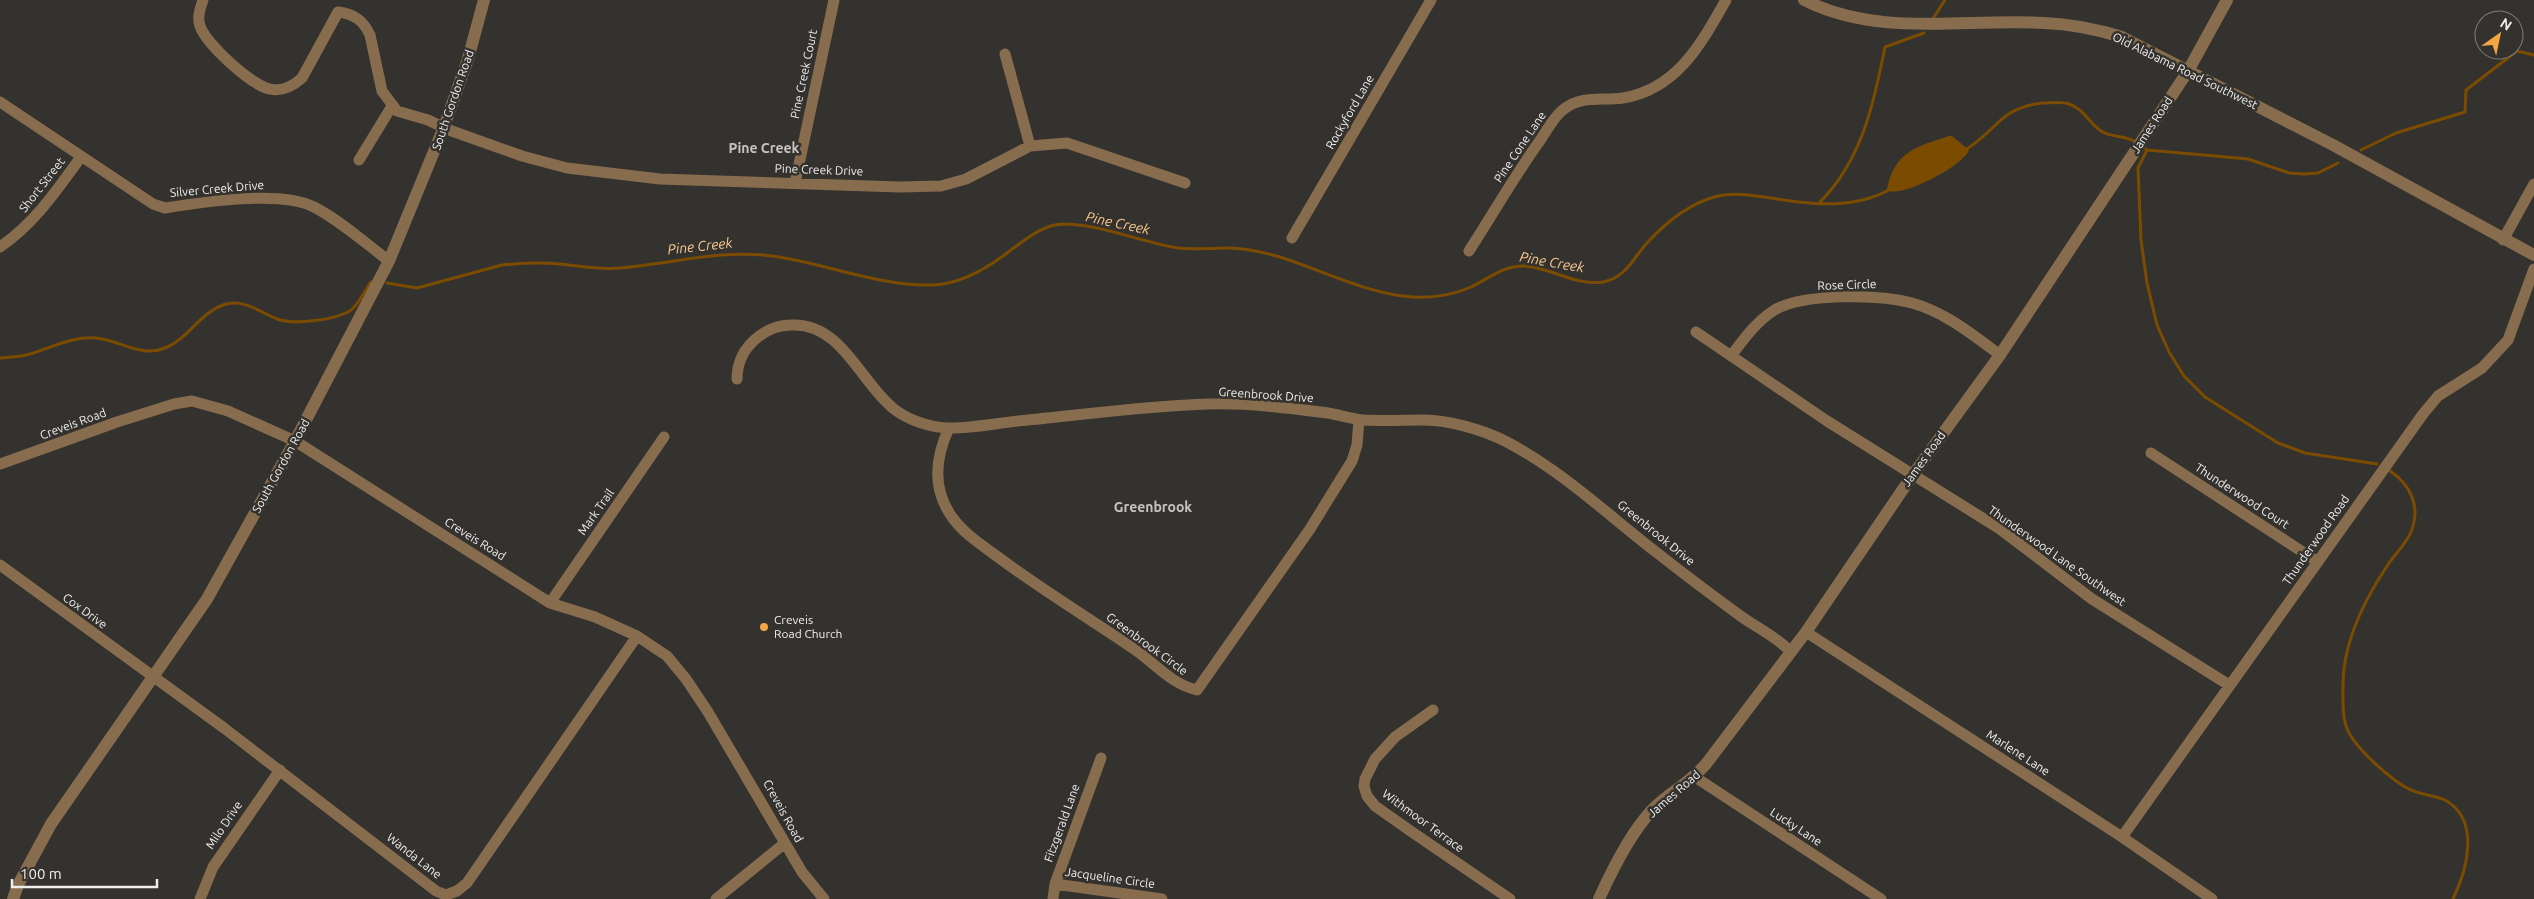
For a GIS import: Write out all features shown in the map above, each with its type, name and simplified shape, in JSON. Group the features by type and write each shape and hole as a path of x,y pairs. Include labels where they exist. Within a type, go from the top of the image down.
{"street":[{"path":"202,0 198,14 199,26 206,38 246,76 258,85 271,90 292,86 302,78 336,6 358,17 370,35 380,84 392,106 359,160"},
{"name":"South Gordon Road","path":"13,899 18,885 51,824 207,600 295,441 389,261 444,127 468,59 484,0"},
{"name":"Pine Creek Court","path":"795,183 834,0"},
{"name":"Rockyford Lane","path":"1292,238 1431,0"},
{"name":"Pine Cone Lane","path":"1469,251 1532,152 1562,111 1573,103 1586,99 1621,98 1645,92 1663,84 1677,73 1689,59 1726,0"},
{"name":"Old Alabama Road Southwest","path":"1804,0 1839,13 1878,21 1939,26 2043,22 2085,26 2122,37 2333,145 2534,256"},
{"name":"James Road","path":"1599,899 1611,873 1653,810 1695,777 1791,652 1912,476 2000,355 2188,70 2227,0"},
{"path":"1005,54 1030,146"},
{"name":"Silver Creek Drive","path":"0,102 81,157 160,207 268,198 312,206 334,218 389,261"},
{"name":"Pine Creek Drive","path":"392,106 402,113 428,120 522,156 567,168 660,179 900,187 941,186 966,179 1030,146 1067,143 1185,183"},
{"name":"Short Street","path":"0,247 19,234 34,219 81,157"},
{"path":"2503,240 2534,184"},
{"name":"Thunderwood Road","path":"2122,837 2423,414 2438,396 2482,368 2508,340 2534,269"},
{"name":"Rose Circle","path":"1731,356 1752,330 1777,309 1808,301 1872,297 1913,303 1959,324 2000,355"},
{"name":"Greenbrook Drive","path":"737,379 737,367 751,343 761,335 781,325 803,324 815,328 837,344 893,409 907,418 949,428 1118,410 1212,404 1322,413 1359,420 1403,422 1426,420 1476,430 1504,441 1596,502 1654,550 1754,625 1781,641 1791,652"},
{"name":"Thunderwood Lane Southwest","path":"1696,332 1912,476 2000,529 2092,599 2229,685"},
{"name":"Creveis Road","path":"0,464 141,414 174,404 192,401 228,411 295,441 550,603 595,617 637,636 667,656 686,679 753,786 802,872 824,899"},
{"name":"Greenbrook Circle","path":"949,428 940,450 936,476 943,500 952,517 966,532 1014,569 1136,650 1178,685 1197,690 1310,529 1340,482 1354,453 1359,420"},
{"name":"Mark Trail","path":"550,603 664,437"},
{"name":"Thunderwood Court","path":"2151,453 2318,562"},
{"name":"Cox Drive","path":"0,565 154,678"},
{"name":"Marlene Lane","path":"1806,632 2122,837 2212,899"},
{"name":"Wanda Lane","path":"154,678 280,770 436,891 446,895 457,891 467,883 637,636"},
{"name":"Withmoor Terrace","path":"1433,710 1395,737 1375,759 1365,779 1364,786 1367,796 1375,806 1510,899"},
{"name":"Fitzgerald Lane","path":"1053,899 1054,884 1101,758"},
{"name":"Milo Drive","path":"200,899 213,867 280,770"},
{"name":"Lucky Lane","path":"1695,777 1881,899"},
{"path":"716,899 784,843"},
{"name":"Jacqueline Circle","path":"1054,884 1162,899"}],"shaded area":[{"path":"1952,136 1969,150 1956,164 1933,178 1907,189 1889,191 1887,189 1895,166 1901,158 1917,148"}],"waterway":[{"path":"1934,17 1945,0"},
{"path":"1820,202 1846,168 1864,130 1871,110 1885,47 1924,33"},
{"path":"2361,150 2396,133 2465,112 2466,90 2517,51 2534,55"},
{"path":"1965,150 1976,143 1999,121 2016,110 2042,103 2056,102 2074,106 2101,131 2134,140 2138,143"},
{"path":"2143,147 2147,150 2248,159 2289,173 2318,173 2338,163"},
{"path":"2147,150 2138,168 2141,240 2147,283 2157,325 2169,352 2184,376 2205,397 2278,443 2305,453 2377,464"},
{"name":"Pine Creek","path":"387,283 417,288 502,265 553,263 612,268 733,254 753,254 792,259 891,282 931,285 963,279 993,263 1035,233 1048,227 1062,224 1106,230 1178,248 1246,249 1290,260 1377,291 1395,295 1428,297 1464,290 1496,273 1517,266 1535,267 1593,283 1611,280 1623,272 1646,244 1670,221 1697,203 1718,196 1748,195 1806,203 1835,204 1863,200 1891,189"},
{"name":"Pine Creek","path":"0,358 26,355 69,341 87,338 105,339 139,350 156,351 181,339 207,314 230,303 244,305 284,321 303,322 323,319 341,315 351,310 358,303 371,282"},
{"path":"2390,471 2409,490 2414,505 2414,523 2406,541 2387,566 2370,594 2350,640 2344,672 2344,717 2349,733 2354,740 2385,772 2413,791 2445,800 2456,809 2463,820 2467,832 2468,846 2463,874 2453,899"}],"place":[{"name":"Creveis Road Church","path":"764,627"}],"district":[{"name":"Pine Creek","path":"764,148"},
{"name":"Greenbrook","path":"1153,507"}]}
